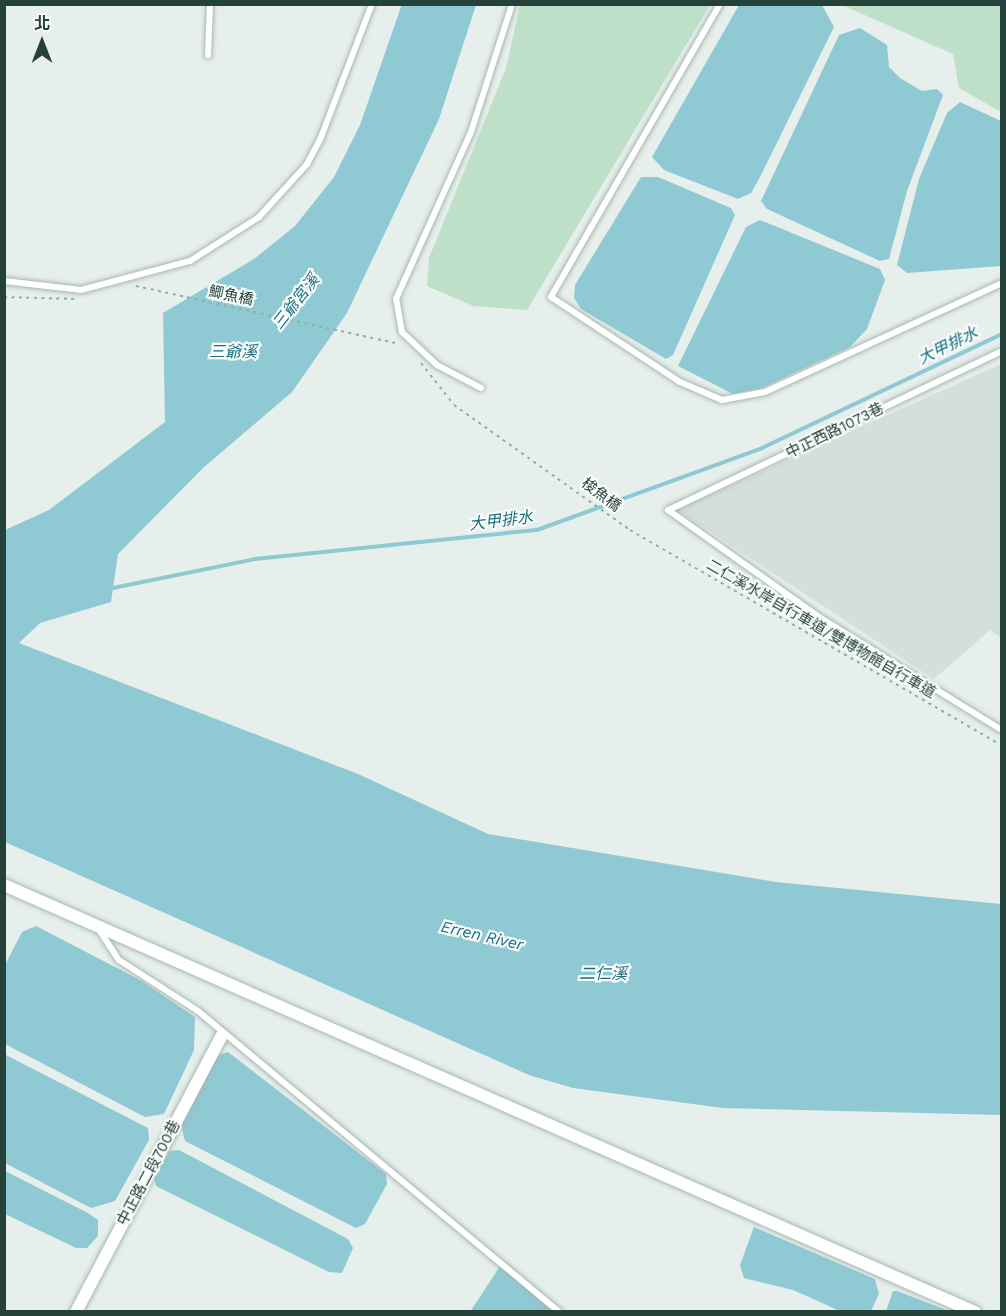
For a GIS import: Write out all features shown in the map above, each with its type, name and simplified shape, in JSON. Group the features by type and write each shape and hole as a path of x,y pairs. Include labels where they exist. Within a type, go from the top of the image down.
{"street":[{"path":"4,885 975,1311"},
{"name":"中正路二段700巷","path":"76,1311 222,1035"}],"lane":[{"path":"208,55 210,4"},
{"path":"4,281 81,290 190,261 227,240 280,196 320,140 372,4"},
{"path":"481,388 437,365 402,332 396,299 471,132 512,4"},
{"path":"720,4 551,297 680,382 722,400 765,392 1002,283"},
{"name":"中正西路1073巷","path":"1002,351 668,510 822,619 1002,730"},
{"path":"97,927 119,960 198,1011 222,1035 559,1311"}],"path":[{"name":"鯽魚橋","path":"132,285 406,345"},
{"path":"4,297 87,297"},
{"name":"梭魚橋","path":"413,354 454,405 560,477 630,530"},
{"name":"二仁溪水岸自行車道/雙博物館自行車道","path":"630,530 1002,746"}],"shaded area":[{"path":"1001,364 1001,638 990,630 934,679 677,510"}],"green space":[{"path":"520,5 710,5 527,310 473,306 427,286 429,258 506,68"},
{"path":"842,5 1001,5 1001,112 959,88 953,54"}],"water":[{"name":"二仁溪","path":"402,4 476,5 439,119 347,313 292,392 203,468 118,554 111,602 40,623 19,643 358,774 488,834 776,882 1001,904 1001,1115 723,1108 573,1088 529,1075 5,842 5,530 49,510 165,422 163,313 254,259 295,226 334,177 360,125"},
{"path":"739,5 822,5 834,27 751,193 738,199 664,170 652,157"},
{"path":"860,28 887,45 889,67 900,78 922,91 937,89 943,95 907,191 889,259 880,261 767,209 761,201 839,35"},
{"path":"960,102 1001,121 1001,266 907,273 897,265 919,179 947,113"},
{"path":"641,177 658,177 731,208 735,215 673,355 666,359 581,309 574,298 575,285"},
{"path":"760,220 880,269 885,280 867,329 850,347 762,388 733,394 678,366 746,227"},
{"path":"36,926 142,981 195,1017 194,1050 164,1114 145,1117 5,1044 5,965 22,932"},
{"path":"228,1052 386,1174 387,1184 365,1224 356,1228 185,1141 181,1125 216,1056"},
{"path":"4,1054 148,1128 149,1140 115,1201 91,1208 5,1163"},
{"path":"179,1150 348,1239 353,1248 342,1273 329,1272 156,1186 154,1177 170,1151"},
{"path":"5,1171 88,1213 98,1220 98,1236 87,1248 76,1248 5,1214"},
{"path":"754,1227 875,1279 879,1294 871,1311 840,1311 793,1290 744,1278 740,1265"},
{"path":"502,1263 562,1311 470,1312"},
{"path":"893,1291 897,1291 949,1311 886,1311"}],"waterway":[{"name":"大甲排水","path":"108,589 255,559 537,530 762,448 1002,334"}],"water label":[{"name":"三爺宮溪","path":"296,302"},
{"name":"三爺溪","path":"233,352"},
{"name":"Erren River","path":"482,936"}]}
